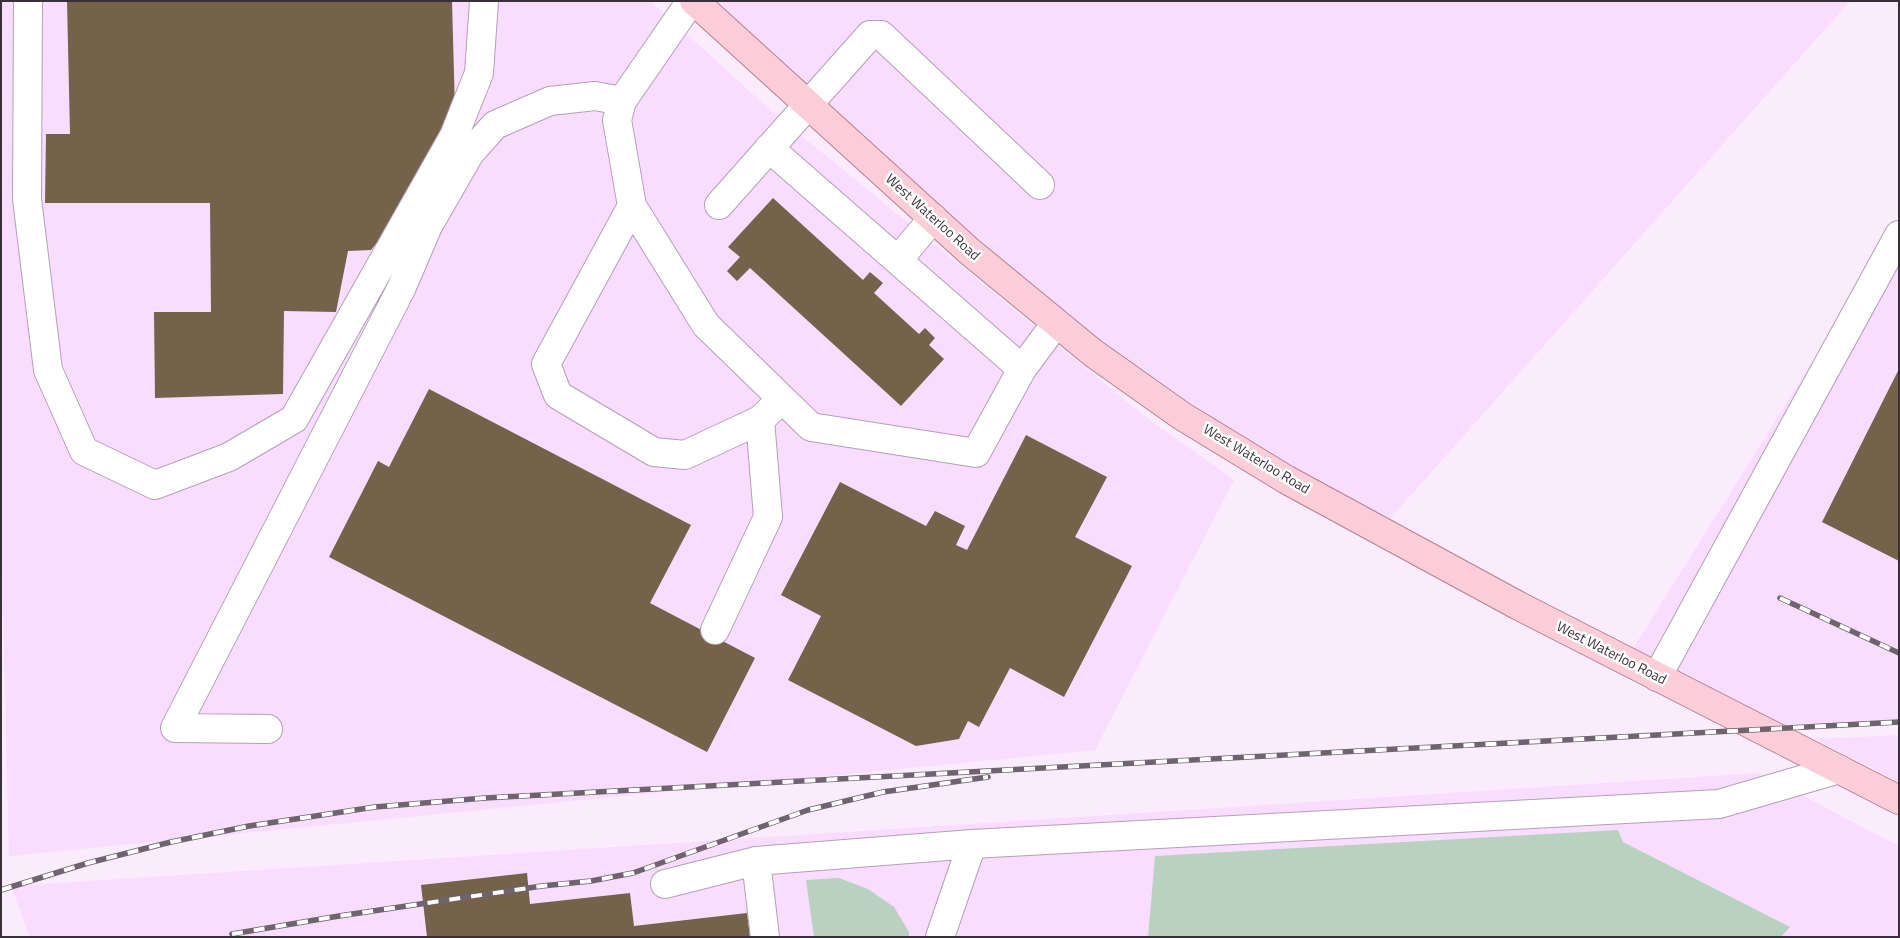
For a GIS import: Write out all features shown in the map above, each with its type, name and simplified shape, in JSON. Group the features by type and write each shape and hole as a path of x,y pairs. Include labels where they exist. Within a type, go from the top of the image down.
{"main road":[{"name":"West Waterloo Road","path":"692,1 969,251 1093,353 1182,416 1287,480 1519,606 1899,800"}],"lane":[{"path":"28,1 27,199 48,370 84,451 155,485 230,457 294,419 454,136 479,73 484,1"},
{"path":"692,1 622,101 616,120 632,206 706,325 811,427 976,453 1022,369 1056,323"},
{"path":"718,205 870,35 881,35 1040,185"},
{"path":"268,729 175,728 401,289 428,226 470,153 495,125 550,100 595,96 622,101"},
{"path":"769,148 1022,369"},
{"path":"632,206 546,364 558,395 654,452 685,455 760,420 782,399"},
{"path":"898,260 933,218"},
{"path":"1657,678 1899,236"},
{"path":"715,630 768,517 760,420"},
{"path":"665,884 756,862 972,844 1718,804 1838,769"},
{"path":"940,937 972,844"},
{"path":"756,862 765,937"}],"shaded area":[{"path":"1,1 650,1 775,114 1143,415 1234,480 1095,750 9,856 1,534"},
{"path":"694,1 1850,1 1379,531 969,251"},
{"path":"1899,224 1899,721 1757,729 1625,661"},
{"path":"1899,735 1899,782 1815,739"},
{"path":"1759,773 1899,846 1899,937 30,937 11,886"}],"green space":[{"path":"1618,830 1623,842 1790,927 1781,937 1148,937 1155,856"},
{"path":"839,878 868,889 894,907 909,932 909,937 814,937 806,880"}],"building":[{"path":"67,1 452,1 455,111 391,225 371,250 348,251 336,312 284,311 283,394 155,398 154,312 211,312 210,203 45,203 46,134 70,134"},
{"path":"773,198 863,280 870,272 883,283 874,293 919,334 925,328 935,338 929,345 944,359 901,406 750,268 737,281 727,271 740,257 728,247"},
{"path":"1899,369 1899,561 1822,522"},
{"path":"429,389 691,525 650,603 755,658 707,752 329,557 378,461 389,467"},
{"path":"1026,435 1107,477 1075,537 1132,566 1064,697 1010,668 979,727 968,721 959,739 916,746 788,680 821,616 781,595 840,482 926,526 935,511 965,526 956,545 967,550"},
{"path":"527,873 530,904 630,893 634,926 747,913 750,937 427,937 421,885"}],"railway":[{"path":"1780,598 1899,653"},
{"path":"1,890 88,863 171,842 249,826 375,807 485,798 1899,722"},
{"path":"232,934 339,916 542,886 591,881 633,873 808,810 883,792 988,777"}]}
